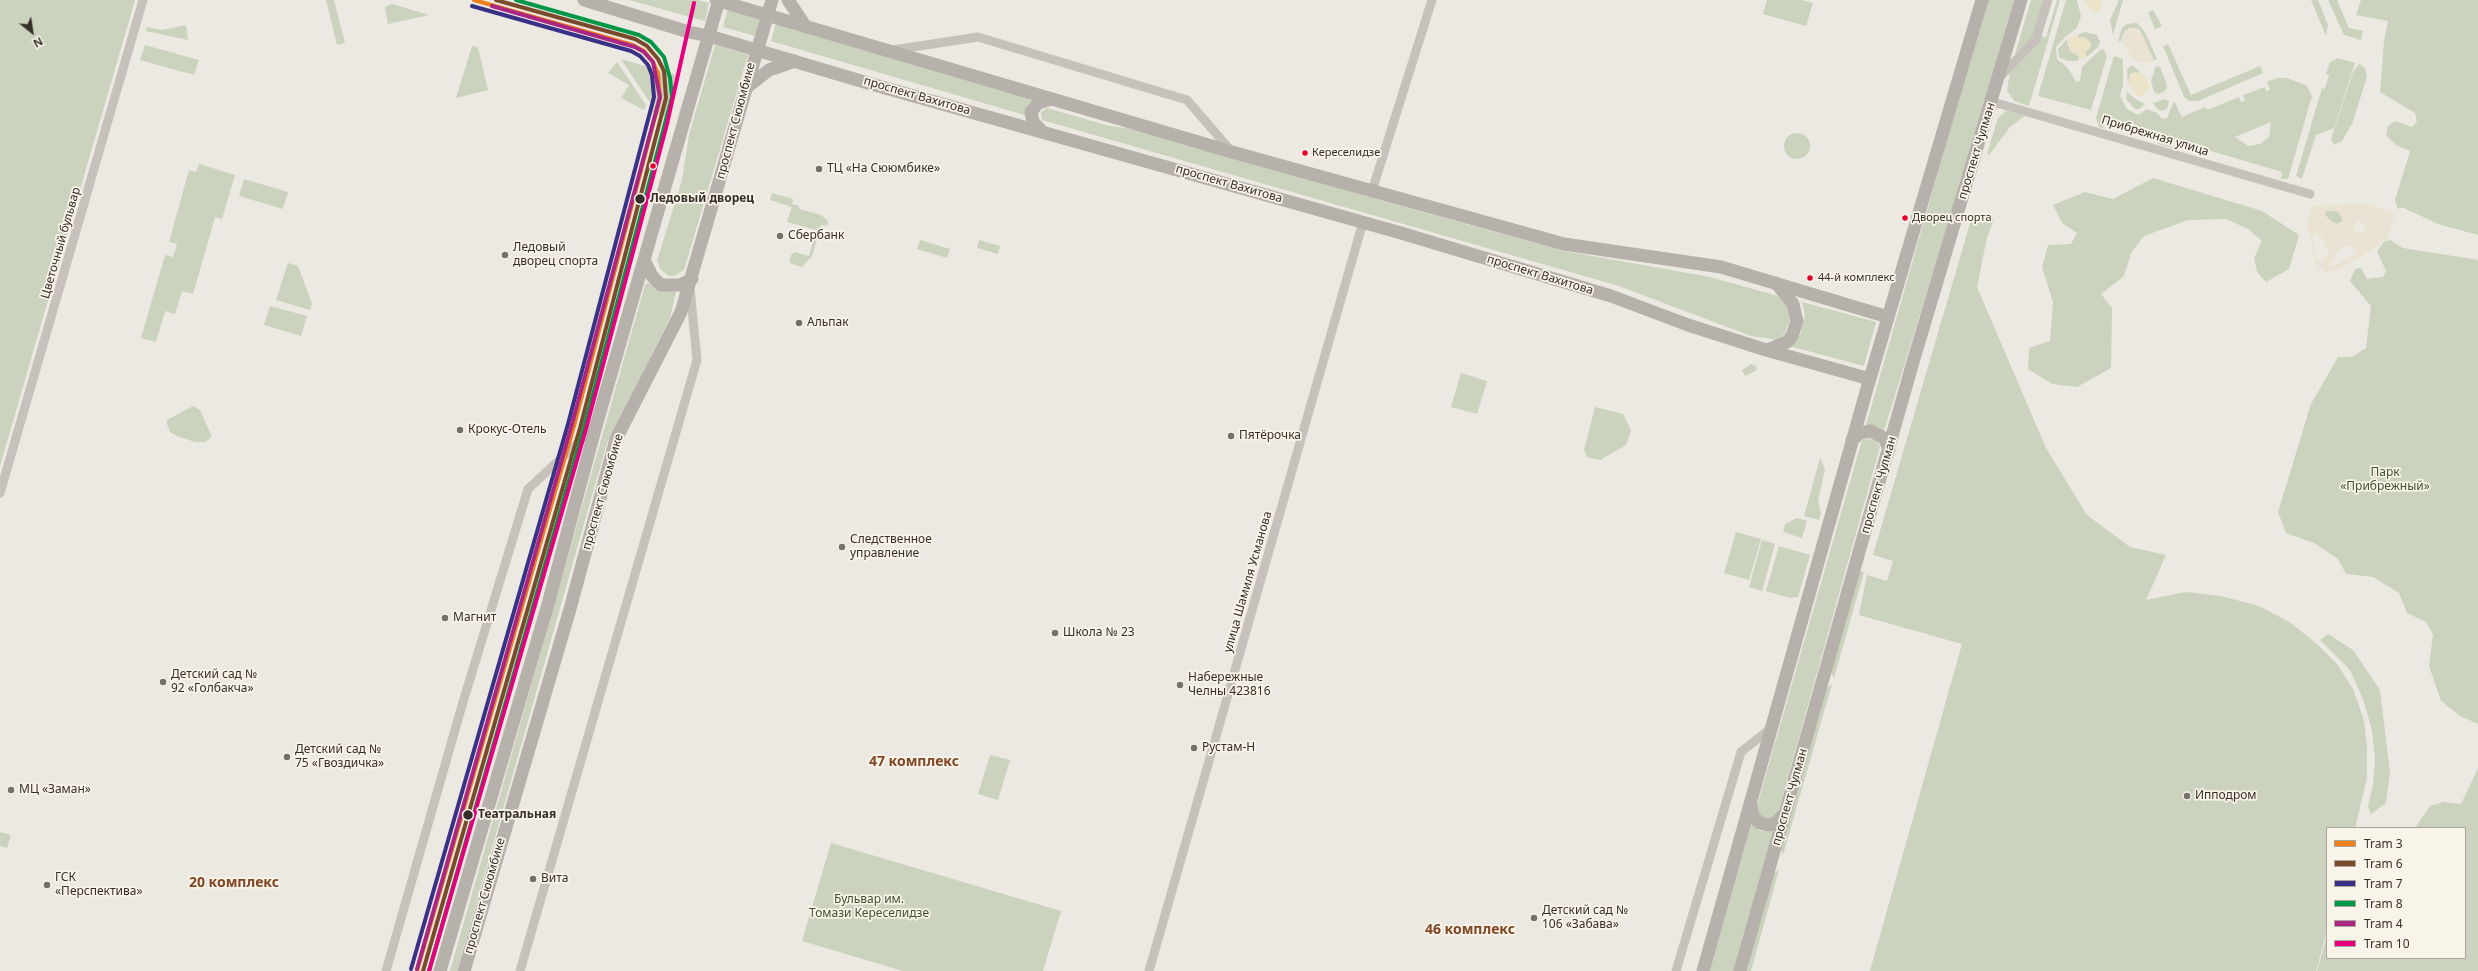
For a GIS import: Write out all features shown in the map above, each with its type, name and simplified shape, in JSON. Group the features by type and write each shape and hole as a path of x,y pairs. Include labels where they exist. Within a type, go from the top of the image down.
{"main road":[{"name":"проспект Вахитова","path":"584,0 689,32 756,49 1363,222 1611,296 1688,325 1766,350 1870,379"},
{"path":"718,0 767,16 1052,98 1232,152 1564,244 1721,267 1888,316"},
{"name":"проспект Сююмбике","path":"440,971 548,604 596,426 709,36 718,0"},
{"name":"проспект Сююмбике","path":"464,971 570,609 616,439 681,312 691,282 756,49 772,0"},
{"path":"788,0 806,27"},
{"path":"1703,971 1751,805 1770,729 1852,440 1982,0"},
{"name":"проспект Чулман","path":"1740,971 1889,449 2000,77 2021,0"},
{"path":"689,32 698,54 697,74"},
{"path":"746,88 769,70 796,61"},
{"path":"1044,132 1033,122 1031,112 1038,103 1052,98"},
{"path":"644,260 652,276 661,285 680,285 691,282"},
{"path":"1766,350 1776,348 1787,342 1792,336 1797,321 1792,304 1776,283"},
{"path":"1852,440 1860,433 1871,431 1884,438 1889,449"},
{"path":"1751,805 1751,812 1755,820 1769,825 1782,818 1786,812"}],"street":[{"name":"Цветочный бульвар","path":"0,493 143,0"},
{"path":"1372,191 1432,0"},
{"path":"2000,77 2036,39 2048,0"},
{"path":"888,51 978,37 1187,100 1232,152"},
{"name":"Прибрежная улица","path":"1992,102 2310,194"},
{"name":"улица Шамиля Усманова","path":"1149,971 1363,222"},
{"path":"520,971 697,360 691,282"},
{"path":"386,971 463,702 528,490 596,426"},
{"path":"1676,971 1740,752 1770,729"}],"green space":[{"path":"0,0 135,0 0,466"},
{"path":"326,0 334,0 345,43 337,45"},
{"path":"629,0 698,0 709,3 705,21"},
{"path":"1767,0 1802,0 1813,3 1806,26 1763,14"},
{"path":"1987,0 2014,0 1954,204 1884,431 1876,426 1866,425"},
{"path":"2031,0 2045,0 2034,36 2018,54 2015,54"},
{"path":"2057,0 2060,0 2029,106 2014,101 2007,91 2010,71 2041,36 2046,37"},
{"path":"2066,0 2077,0 2081,16 2077,28 2065,37 2056,47 2057,59 2068,68 2076,82 2080,81 2082,67 2100,50 2103,49 2107,56 2091,110 2038,96"},
{"path":"2119,0 2123,0 2113,35 2110,20"},
{"path":"2311,0 2318,0 2328,25 2326,36"},
{"path":"2328,0 2337,0 2349,28 2363,31 2361,40 2344,35"},
{"path":"2361,0 2478,0 2478,235 2438,224 2404,208 2398,209 2395,200 2410,151 2396,145 2386,135 2388,126 2395,121 2412,127 2417,121 2415,113 2380,92 2384,42 2388,21 2356,15"},
{"path":"392,4 429,15 388,24 385,7"},
{"path":"728,9 760,18 755,36 723,27"},
{"path":"2153,10 2162,26 2155,29 2148,12"},
{"path":"776,23 1033,98 1027,106 1028,116 771,41"},
{"path":"2137,23 2145,32 2157,59 2154,61 2139,29 2129,28 2123,34 2121,41 2118,41 2122,28 2127,24"},
{"path":"186,25 188,40 146,31 147,27 162,30"},
{"path":"2085,32 2097,35 2100,42 2098,47 2087,57 2085,52 2088,50 2085,37 2079,38 2077,35"},
{"path":"2067,39 2068,46 2073,53 2079,56 2078,61 2067,61 2059,57 2058,49"},
{"path":"2168,44 2191,95 2260,66 2263,73 2198,101 2189,101 2184,97 2163,46"},
{"path":"145,45 199,60 194,75 140,60"},
{"path":"715,45 748,55 684,270 674,276 669,276 661,270 657,261 682,180 689,135"},
{"path":"472,46 478,47 488,90 456,98"},
{"path":"2114,56 2123,59 2123,85 2120,96 2127,109 2138,115 2147,109 2157,113 2162,119 2167,118 2174,101 2182,117 2205,107 2207,110 2239,97 2241,102 2245,100 2243,95 2265,87 2266,91 2270,90 2267,82 2277,78 2287,78 2307,86 2312,96 2288,179 2281,179 2282,172 2174,140 2172,148 2158,144 2160,136 2105,120 2103,128 2099,127 2096,118","holes":["2271,122 2269,137 2260,144 2248,146 2235,137"]},
{"path":"2338,58 2355,63 2334,128 2316,135 2302,179 2296,176 2322,88 2325,89 2329,75 2326,74 2330,62"},
{"path":"621,59 676,75 666,117 648,112 651,104"},
{"path":"617,62 646,105 644,110 621,98 629,85 608,73"},
{"path":"2359,64 2365,68 2367,77 2352,124 2342,141 2334,145 2331,139 2353,72"},
{"path":"2132,65 2144,75 2139,72 2128,83 2127,69"},
{"path":"2156,66 2160,67 2167,85 2166,90 2159,94 2154,92 2151,81"},
{"path":"2127,92 2145,104 2139,109 2135,109 2126,99"},
{"path":"2165,99 2169,101 2167,109 2162,111 2157,109 2153,103"},
{"path":"1047,108 1109,126 1147,131 1408,208 1564,251 1710,277 1778,296 1787,305 1790,320 1785,333 1778,340 1751,336 1619,286 1042,120 1041,112"},
{"path":"2006,111 2026,115 2010,127 1989,155 1987,154 1998,118"},
{"path":"1797,133 1806,137 1810,146 1806,155 1797,159 1788,155 1784,146 1788,137"},
{"path":"199,164 235,175 222,219 215,217 193,294 182,291 175,314 165,311 156,342 141,338 165,255 173,257 177,244 169,242 189,170 196,172"},
{"path":"2153,178 2262,211 2299,235 2289,269 2266,282 2257,272 2254,258 2262,241 2248,229 2226,219 2188,220 2144,236 2131,253 2124,276 2101,294 2112,308 2111,368 2077,387 2052,384 2028,369 2029,348 2050,341 2053,302 2042,267 2048,245 2071,244 2077,233 2062,223 2053,205 2085,192 2113,199"},
{"path":"244,179 288,192 283,209 239,196"},
{"path":"772,193 793,199 792,204 799,206 799,209 821,215 828,221 827,226 821,225 812,256 802,267 792,264 789,261 791,255 795,252 809,256 816,230 787,222 792,207 770,200"},
{"path":"2328,210 2339,212 2343,221 2337,224 2328,220 2324,213"},
{"path":"1973,213 1994,219 1987,237 1977,287 2046,448 2087,515 2130,547 2166,555 2146,600 2186,592 2221,596 2259,606 2291,623 2317,644 2337,664 2353,689 2364,720 2367,746 2367,778 2355,827 2326,827 2326,935 2316,971 1870,971 1962,644 1859,615 1867,575 1887,581 1893,561 1873,555"},
{"path":"920,240 950,249 947,258 917,249"},
{"path":"979,240 1000,246 998,254 977,248"},
{"name":"Парк «Прибрежный»","path":"2390,240 2403,248 2478,260 2478,724 2460,716 2441,701 2429,666 2433,635 2426,622 2407,613 2399,593 2373,577 2346,574 2338,559 2314,543 2286,533 2278,512 2311,404 2338,357 2352,357 2366,348 2371,306 2350,281 2355,269 2361,268 2367,279 2383,277 2386,271 2377,251 2384,242"},
{"path":"288,263 298,266 312,304 310,310 276,300"},
{"path":"647,283 676,292 670,318 607,443 457,971 450,971 645,285"},
{"path":"1802,302 1876,322 1864,366 1789,346 1800,335 1805,315"},
{"path":"270,306 307,316 301,336 264,325"},
{"path":"1751,364 1756,366 1757,370 1745,376 1742,370"},
{"path":"1461,373 1487,381 1477,414 1451,407"},
{"path":"193,406 200,410 212,437 205,442 195,442 177,436 170,432 167,424 167,420"},
{"path":"1595,407 1623,414 1631,430 1626,445 1600,460 1587,457 1584,450"},
{"path":"1862,440 1876,440 1880,447 1777,816 1772,821 1759,817 1757,806"},
{"path":"1820,458 1825,469 1818,501 1821,513 1819,520 1804,516"},
{"path":"1797,518 1807,521 1802,538 1783,532 1785,524"},
{"path":"1736,532 1761,539 1749,580 1724,573"},
{"path":"1762,540 1775,544 1762,591 1749,587"},
{"path":"1779,546 1810,555 1798,597 1790,598 1766,591"},
{"path":"1860,571 1864,572 1834,678 1831,672"},
{"path":"2328,634 2353,650 2380,690 2390,772 2386,803 2371,814 2368,806 2373,785 2375,760 2372,730 2363,699 2350,670 2320,640"},
{"path":"1832,684 1783,855 1781,849 1827,688"},
{"path":"990,755 1010,760 998,800 978,794"},
{"path":"2478,768 2478,971 2317,971 2326,939 2326,959 2466,959 2466,827 2416,827 2430,806 2444,802 2461,804"},
{"path":"1752,822 1755,828 1761,831 1776,828 1734,971 1709,971"},
{"path":"0,832 11,835 7,848 0,846"},
{"name":"Бульвар им. Томази Кереселидзе","path":"831,843 1061,911 1043,971 903,971 802,941"},
{"path":"1779,870 1751,971 1747,971 1773,874"}],"sand":[{"path":"2084,0 2102,0 2101,11 2092,13"},
{"path":"2077,34 2079,38 2085,37 2091,43 2091,47 2085,52 2087,57 2078,61 2079,56 2070,51 2067,39"},
{"path":"2134,72 2144,75 2150,87 2143,96 2136,95 2128,83 2130,74"}],"shaded area":[{"path":"2134,27 2142,34 2154,61 2145,63 2134,60 2121,41 2125,30"},
{"path":"2367,204 2395,213 2388,239 2339,270 2325,272 2316,264 2307,222 2311,206","holes":["2334,210 2342,215 2342,223 2335,224 2325,215 2326,211","2359,220 2366,225 2365,230 2360,233 2354,230 2353,226","2313,233 2321,236 2329,253 2322,263 2315,257","2343,245 2355,248 2356,253 2332,267 2330,263"]}],"tram line":[{"name":"3","path":"417,971 574,426 660,98 658,73 653,62 644,51 633,45 474,0"},
{"name":"6","path":"423,971 580,428 666,98 664,71 658,59 647,46 635,39 496,0"},
{"name":"8","path":"429,971 584,428 672,97 670,78 664,57 651,42 639,35 516,0"},
{"name":"10","path":"429,971 586,429 667,124 694,3"},
{"name":"7","path":"411,969 568,424 654,97 652,75 648,65 640,56 631,51 472,6"},
{"name":"4","path":"417,969 572,424 660,97 653,62 644,52 635,47 492,6"}],"place":[{"name":"Кереселидзе","path":"1305,153"},
{"name":"ТЦ «На Сююмбике»","path":"819,169"},
{"name":"Ледовый дворец","path":"640,199"},
{"name":"Дворец спорта","path":"1905,218"},
{"name":"Сбербанк","path":"780,236"},
{"name":"Ледовый дворец спорта","path":"505,255"},
{"name":"44-й комплекс","path":"1810,278"},
{"name":"Альпак","path":"799,323"},
{"name":"Крокус-Отель","path":"460,430"},
{"name":"Пятёрочка","path":"1231,436"},
{"name":"Следственное управление","path":"842,547"},
{"name":"Магнит","path":"445,618"},
{"name":"Школа № 23","path":"1055,633"},
{"name":"Детский сад № 92 «Голбакча»","path":"163,682"},
{"name":"Набережные Челны 423816","path":"1180,685"},
{"name":"Рустам-Н","path":"1194,748"},
{"name":"Детский сад № 75 «Гвоздичка»","path":"287,757"},
{"name":"МЦ «Заман»","path":"11,790"},
{"name":"Ипподром","path":"2187,796"},
{"name":"Театральная","path":"468,815"},
{"name":"Вита","path":"533,879"},
{"name":"ГСК «Перспектива»","path":"47,885"},
{"name":"Детский сад № 106 «Забава»","path":"1534,918"}],"district":[{"name":"47 комплекс","path":"914,762"},
{"name":"20 комплекс","path":"234,883"},
{"name":"46 комплекс","path":"1470,930"}]}
